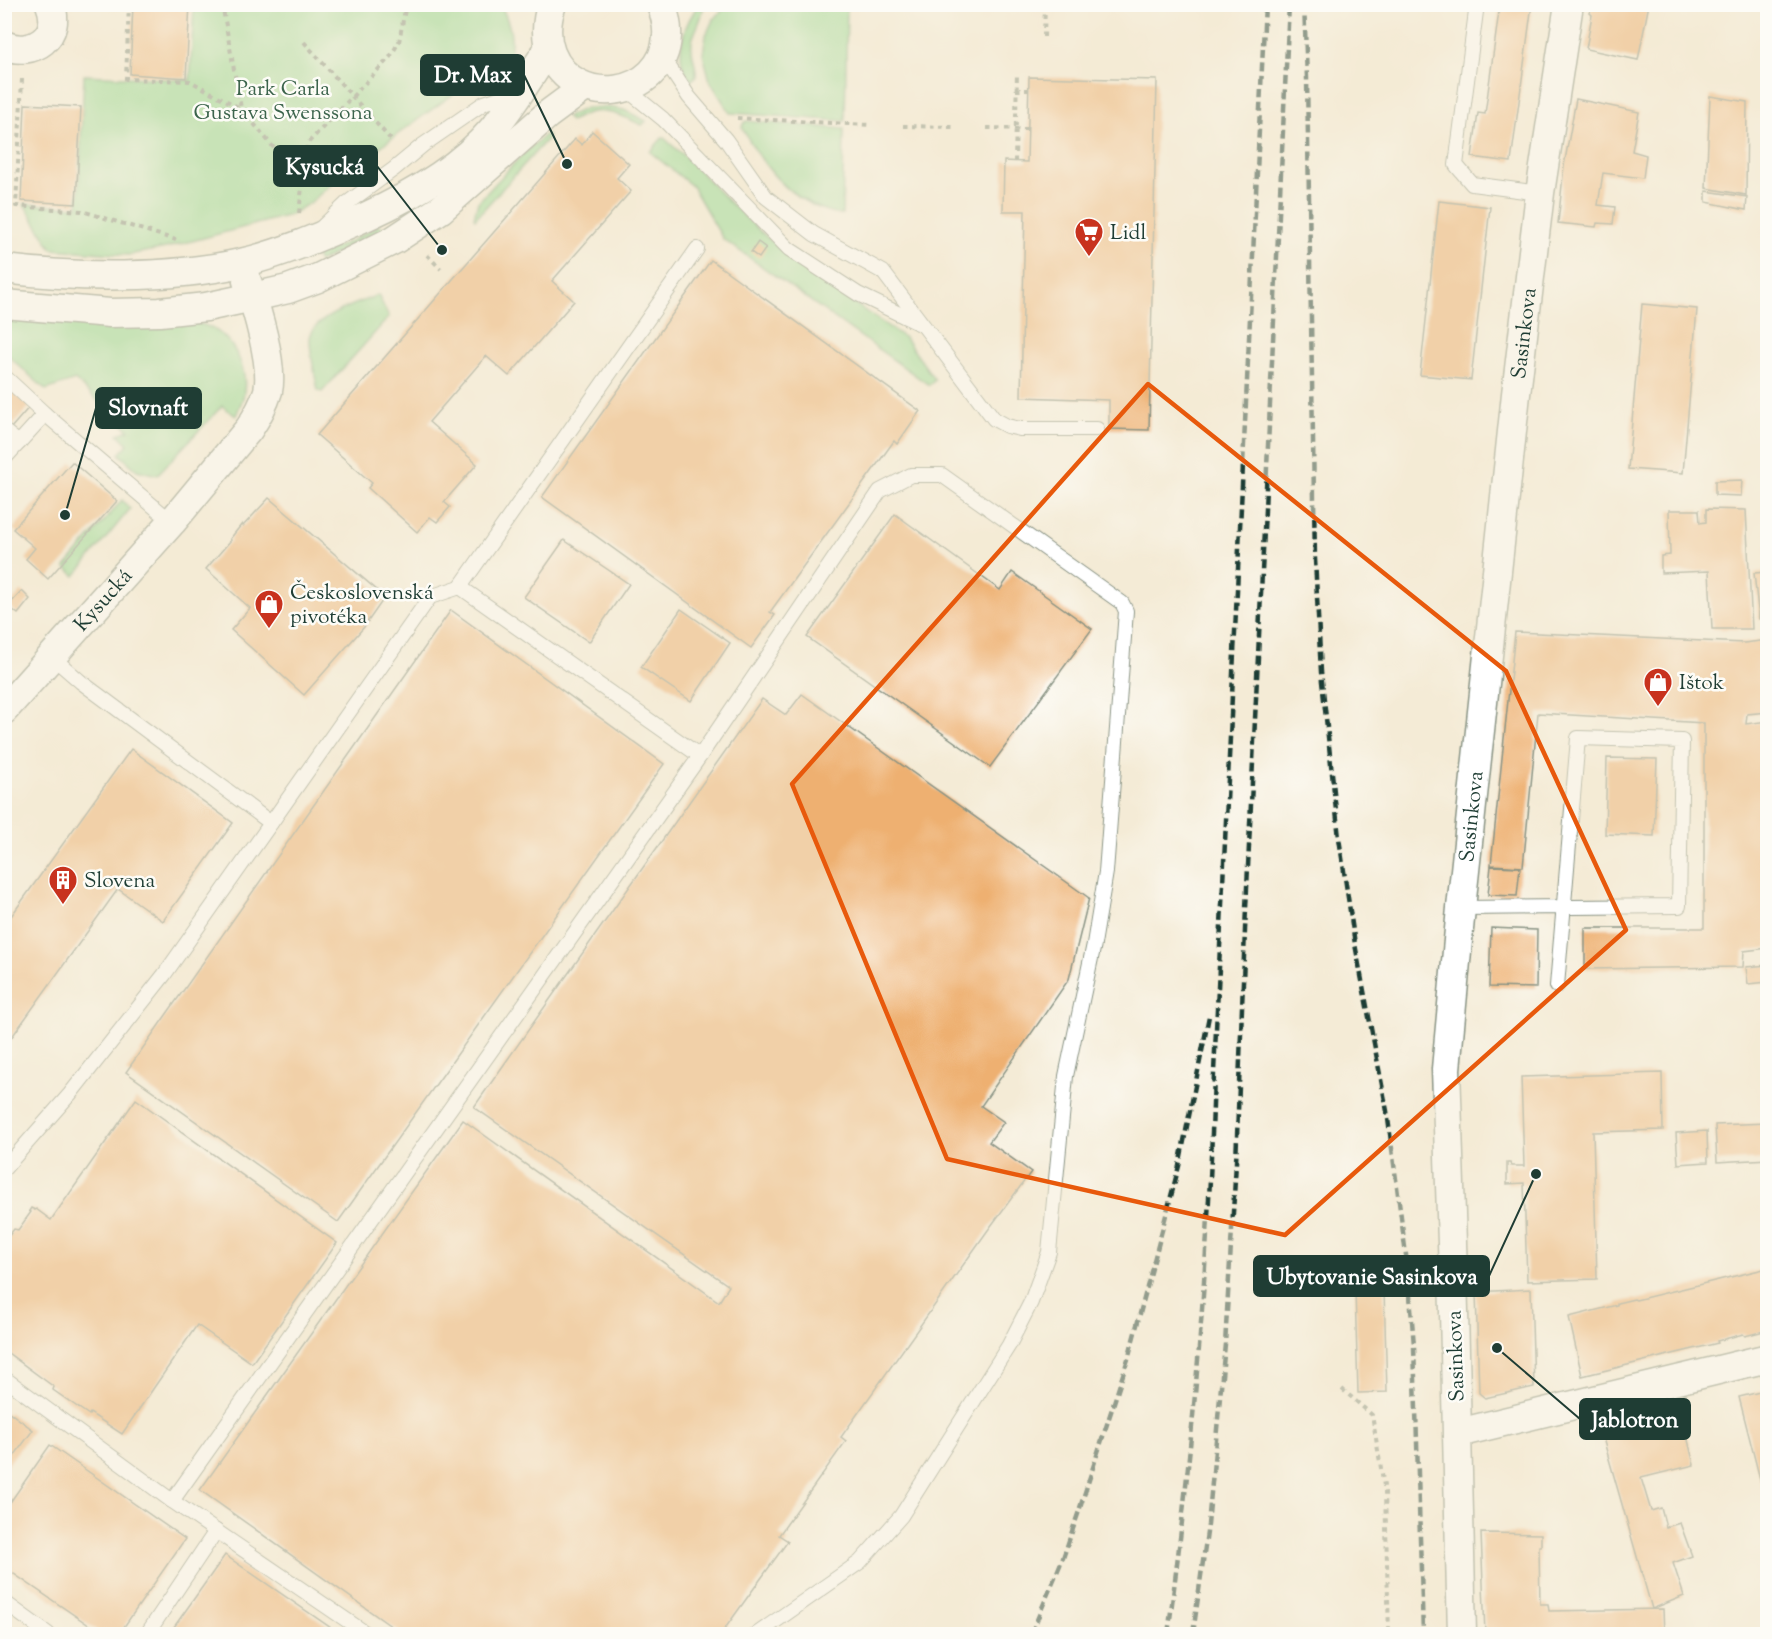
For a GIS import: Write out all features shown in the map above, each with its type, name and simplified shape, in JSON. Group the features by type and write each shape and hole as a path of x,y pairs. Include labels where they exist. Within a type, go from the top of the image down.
{"street":[{"path":"4,45 19,50 30,49 43,42 50,33 54,17 50,4"},
{"name":"Sasinkova","path":"1462,1635 1446,1069 1515,406 1540,193 1569,4"},
{"path":"547,19 554,60 563,72 573,81 585,87 605,91 625,88 647,76 662,56 667,38 669,10"},
{"path":"4,268 42,273 117,275 200,270 241,262 302,233 392,204 448,169 491,131 521,90 547,19"},
{"path":"4,304 110,313 160,312 206,307 253,297 288,289 318,278 394,240 441,209 547,115 585,87"},
{"name":"Kysucká","path":"4,710 172,522 258,415 268,391 270,372 253,297 241,262"},
{"path":"1458,1433 1767,1358"}],"lane":[{"path":"1477,4 1456,165 1472,184 1540,193"},
{"path":"662,56 689,97 726,140 766,197 814,234 883,272 920,324 994,419 1007,426 1020,429 1097,429"},
{"path":"625,88 663,119 789,249 858,294 920,324"},
{"path":"4,1169 70,1094 164,975 429,597 460,586 697,249"},
{"path":"4,376 172,522"},
{"path":"4,459 45,414"},
{"path":"4,430 19,443"},
{"path":"172,1501 700,756 880,491 911,475 942,475 1122,603 1126,611 1106,872 1094,944 1066,1076 1049,1252 1031,1302 1009,1346 901,1516 860,1562 757,1635"},
{"path":"460,586 700,756"},
{"path":"51,656 81,682 271,823"},
{"path":"1461,908 1564,907 1679,906 1682,741 1578,738 1564,907 1557,986"},
{"path":"4,1378 172,1501 367,1635"},
{"path":"147,1635 216,1531"},
{"path":"4,1602 48,1635"}],"path":[{"path":"129,4 126,79 190,81 241,108 302,182"},
{"path":"222,4 241,108"},
{"path":"302,233 302,182 307,144 390,57 403,30 406,4"},
{"path":"1044,37 1045,4"},
{"path":"304,42 397,146"},
{"path":"1016,162 1017,73"},
{"path":"22,77 16,206 82,211 177,240"},
{"path":"1016,90 1029,90"},
{"path":"735,118 870,125"},
{"path":"903,126 953,127"},
{"path":"987,128 1028,129"},
{"path":"426,255 441,268"},
{"path":"1342,1389 1372,1415 1385,1492 1389,1635"}],"highlighted area":[{"path":"1148,384 1506,671 1626,930 1285,1235 947,1159 792,784"}],"green space":[{"path":"699,4 703,12 692,41 696,76 691,81 682,64 681,48 687,25"},
{"path":"729,4 847,5 845,121 730,113 710,81 703,54 706,35 713,20"},
{"name":"Park Carla Gustava Swenssona","path":"194,5 501,5 510,28 511,46 510,53 344,173 310,203 290,215 166,248 128,255 52,249 24,204 78,207 84,75 190,80"},
{"path":"607,107 624,110 646,121 642,125 616,114 602,112 588,113 570,121 566,117 586,108"},
{"path":"746,121 844,129 842,214 826,211 810,204 786,187 766,166 742,128"},
{"path":"546,134 549,137 475,219 478,202 521,156"},
{"path":"663,137 692,163 730,203 805,270 905,338 935,380 929,385 723,239 692,186 650,152"},
{"path":"379,225 384,229 319,262 316,257 353,240"},
{"path":"378,295 389,317 322,392 318,391 310,345 312,331 338,312"},
{"path":"5,315 198,323 211,328 229,342 241,363 244,374 243,398 236,416 222,406 157,475 137,470 119,454 128,444 118,434 129,430 75,380 46,390 5,353"},
{"path":"122,500 130,509 75,576 65,567"}],"building":[{"path":"133,4 190,4 186,78 130,74"},
{"path":"1500,4 1532,4 1511,162 1472,157 1478,113 1485,114"},
{"path":"1592,4 1649,4 1638,60 1586,49"},
{"name":"Lidl","path":"1029,77 1157,80 1149,430 1109,429 1109,400 1021,397 1025,211 1003,211 1004,161 1027,162"},
{"path":"1710,96 1747,102 1746,195 1706,188"},
{"path":"1576,99 1639,112 1632,151 1646,155 1643,178 1603,173 1598,205 1615,207 1613,224 1597,223 1596,227 1558,223 1564,166"},
{"path":"25,104 81,107 76,204 21,201"},
{"path":"592,131 629,164 617,178 631,191 552,281 574,301 509,376 486,356 429,422 477,464 444,502 450,507 437,522 430,517 417,532 368,488 372,483 317,435 575,139 582,145"},
{"path":"1706,191 1747,197 1746,210 1706,202"},
{"path":"1439,201 1490,207 1471,380 1420,375"},
{"path":"758,242 766,248 759,258 751,252"},
{"path":"711,260 920,411 897,444 894,441 770,612 775,615 751,648 542,497"},
{"path":"1642,304 1697,309 1683,473 1628,469"},
{"path":"4,385 30,406 4,436"},
{"path":"72,462 117,501 48,579 26,559 35,548 13,529"},
{"path":"1742,480 1741,496 1715,495 1715,481"},
{"path":"269,498 385,597 364,627 304,695 231,630 250,608 206,569 242,524 243,526"},
{"path":"1706,509 1746,510 1752,629 1712,629 1709,571 1661,573 1661,556 1670,555 1669,510 1699,510 1700,523 1706,522"},
{"path":"895,514 1000,590 1012,572 1092,629 990,767 807,637"},
{"path":"564,540 629,584 589,642 524,597"},
{"path":"1768,572 1768,618 1759,619 1754,573"},
{"path":"22,591 30,599 18,614 8,606"},
{"path":"681,609 730,643 691,701 641,667"},
{"path":"451,610 664,764 338,1222 126,1072"},
{"path":"1515,632 1744,643 1768,640 1768,712 1747,714 1746,724 1768,721 1768,948 1744,951 1743,967 1585,969 1585,928 1704,928 1704,723 1538,713 1523,867 1491,865"},
{"path":"802,694 1089,898 1069,979 981,1106 1004,1122 989,1142 1031,1172 841,1437 846,1441 779,1535 788,1541 721,1634 402,1634 200,1490 463,1120 719,1302 729,1286 474,1107 762,699 786,715"},
{"name":"Slovena","path":"131,749 233,823 163,921 118,889 4,1048 4,926"},
{"path":"1607,758 1657,759 1654,836 1605,834"},
{"path":"1491,866 1520,867 1517,896 1488,895"},
{"path":"1491,928 1537,930 1536,988 1489,987"},
{"path":"1768,965 1768,982 1748,984 1746,967"},
{"path":"1662,1073 1663,1130 1593,1132 1597,1279 1527,1281 1524,1183 1507,1184 1507,1163 1511,1166 1524,1166 1521,1077"},
{"path":"136,1099 337,1243 252,1363 197,1325 122,1434 53,1390 54,1387 4,1350 4,1242 14,1229 18,1230 31,1212 29,1211 31,1208 51,1220"},
{"path":"1768,1123 1768,1159 1717,1162 1715,1125"},
{"path":"1707,1131 1708,1162 1678,1164 1676,1133"},
{"path":"1768,1268 1768,1330 1745,1336 1743,1334 1717,1341 1718,1343 1582,1376 1569,1317 1617,1305 1617,1303"},
{"path":"1384,1289 1387,1392 1358,1393 1355,1290"},
{"path":"1531,1289 1534,1387 1485,1398 1479,1393 1476,1292"},
{"path":"1768,1390 1768,1486 1762,1487 1739,1397"},
{"path":"1681,1411 1694,1465 1641,1478 1651,1511 1661,1508 1666,1527 1680,1523 1692,1556 1673,1563 1684,1596 1652,1609 1601,1431"},
{"path":"4,1412 8,1415 9,1412 33,1430 4,1470"},
{"path":"50,1445 185,1539 119,1634 102,1634 4,1567 4,1511"},
{"path":"1481,1533 1541,1534 1541,1546 1539,1546 1540,1604 1548,1604 1549,1611 1663,1609 1664,1634 1485,1634"},
{"path":"225,1555 331,1628 326,1634 169,1634"}],"railway":[{"path":"1168,1634 1185,1494 1204,1283 1265,4"},
{"path":"1193,1634 1208,1525 1225,1344 1236,1163 1289,4"},
{"path":"1304,4 1315,559 1321,672 1339,838 1355,944 1387,1111 1408,1270 1414,1346 1423,1634"},
{"path":"1031,1634 1063,1558 1128,1359 1179,1166 1209,1016"}],"place":[{"name":"Dr. Max","path":"567,164"},
{"name":"Kysucká","path":"442,250"},
{"name":"Lidl","path":"1089,258"},
{"name":"Slovnaft","path":"65,515"},
{"name":"Československá pivotéka","path":"269,630"},
{"name":"Ištok","path":"1658,708"},
{"name":"Slovena","path":"63,906"},
{"name":"Ubytovanie Sasinkova","path":"1536,1174"},
{"name":"Jablotron","path":"1497,1348"}]}
